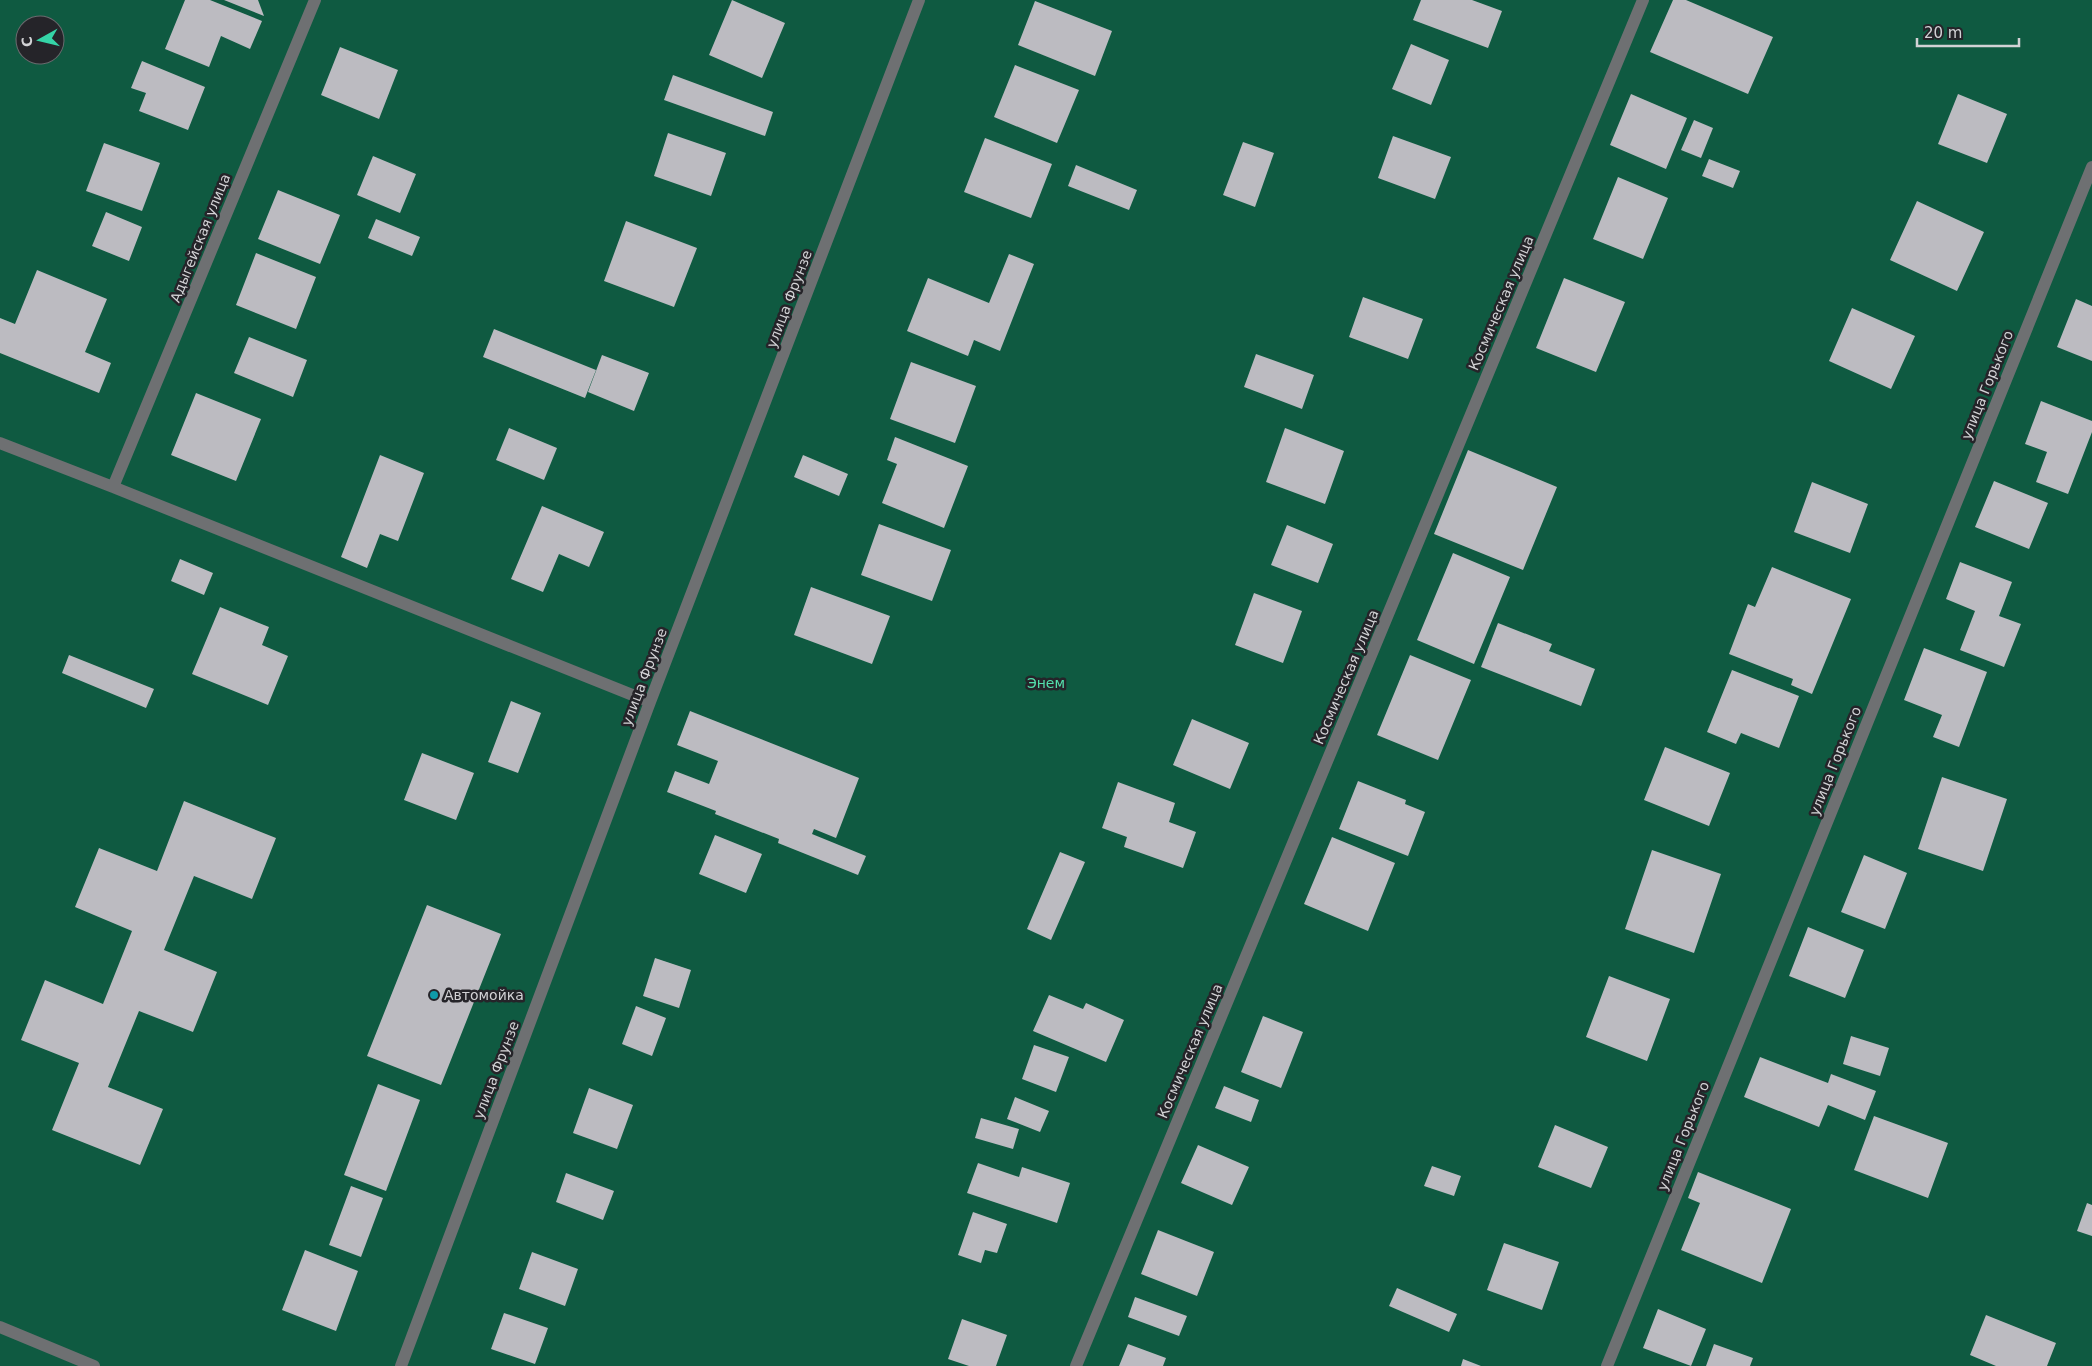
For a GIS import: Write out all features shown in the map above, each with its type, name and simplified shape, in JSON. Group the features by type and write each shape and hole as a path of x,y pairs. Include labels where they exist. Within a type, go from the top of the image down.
{"street":[{"name":"Адыгейская улица","path":"114,486 315,0"},
{"name":"улица Фрунзе","path":"400,1366 650,702 920,0"},
{"name":"Космическая улица","path":"1076,1366 1643,0"},
{"name":"улица Горького","path":"1606,1366 2092,167"},
{"path":"0,443 114,486 650,702"},
{"path":"0,1327 94,1366"}],"green space":[{"name":"Энем","path":"0,0 2092,0 2092,1366 0,1366"}],"building":[{"path":"185,0 210,0 262,21 250,49 221,36 209,67 165,49"},
{"path":"224,0 258,0 264,16"},
{"path":"732,0 785,23 762,78 709,55"},
{"path":"1421,0 1472,0 1502,11 1488,48 1413,20"},
{"path":"1673,0 1686,0 1773,37 1748,94 1650,52"},
{"path":"1035,1 1112,31 1095,76 1018,45"},
{"path":"1411,44 1449,60 1431,105 1392,89"},
{"path":"340,47 398,70 379,119 321,95"},
{"path":"142,61 205,87 188,130 139,111 146,93 131,88"},
{"path":"1015,65 1079,90 1057,143 994,117"},
{"path":"673,75 773,112 765,136 664,100"},
{"path":"1631,94 1687,118 1666,169 1610,145"},
{"path":"1958,94 2007,114 1987,163 1938,144"},
{"path":"1694,120 1713,128 1701,158 1681,150"},
{"path":"668,133 726,153 711,196 654,176"},
{"path":"1393,136 1451,157 1435,199 1378,178"},
{"path":"985,138 1052,164 1031,218 964,192"},
{"path":"1243,142 1274,153 1255,207 1223,195"},
{"path":"104,143 160,163 142,211 86,191"},
{"path":"373,156 416,174 400,213 357,195"},
{"path":"1709,159 1740,171 1733,188 1702,176"},
{"path":"1076,165 1137,190 1129,210 1068,186"},
{"path":"1618,177 1668,198 1643,259 1593,239"},
{"path":"278,190 340,215 320,264 258,239"},
{"path":"1917,201 1984,232 1957,291 1890,260"},
{"path":"106,212 142,227 129,261 92,246"},
{"path":"376,219 420,237 412,256 368,238"},
{"path":"626,221 697,248 674,307 604,281"},
{"path":"256,253 316,277 296,329 236,305"},
{"path":"1009,254 1034,264 1000,351 974,340 968,356 907,331 928,278 989,303"},
{"path":"37,270 107,299 85,352 111,363 99,393 0,353 0,318 15,324"},
{"path":"1564,278 1625,302 1596,372 1536,348"},
{"path":"1363,297 1423,319 1408,359 1349,337"},
{"path":"2076,299 2092,306 2092,361 2057,347"},
{"path":"1852,308 1915,336 1891,389 1829,361"},
{"path":"494,329 596,370 585,398 483,357"},
{"path":"249,337 307,360 293,397 234,373"},
{"path":"1256,354 1314,375 1302,409 1244,387"},
{"path":"602,355 649,373 634,411 588,392"},
{"path":"911,362 976,386 955,443 890,419"},
{"path":"196,393 261,419 236,481 171,455"},
{"path":"2041,401 2092,421 2092,432 2068,494 2036,482 2047,452 2025,444"},
{"path":"509,428 557,448 544,480 496,460"},
{"path":"1285,428 1344,451 1325,504 1266,482"},
{"path":"895,437 968,466 944,528 882,503 897,464 887,460"},
{"path":"1468,450 1557,487 1523,570 1434,534"},
{"path":"380,455 424,473 398,541 380,534 367,568 341,557"},
{"path":"803,455 848,474 839,496 794,477"},
{"path":"1994,481 2048,503 2029,549 1975,527"},
{"path":"1812,482 1868,504 1850,553 1794,532"},
{"path":"542,506 604,532 589,567 559,554 543,592 511,579"},
{"path":"879,524 951,550 932,601 861,575"},
{"path":"1287,525 1333,544 1318,583 1271,565"},
{"path":"1453,553 1510,577 1474,664 1417,640"},
{"path":"180,559 213,573 204,595 171,581"},
{"path":"1960,562 2012,582 1999,616 2021,624 2004,667 1960,650 1975,611 1946,599"},
{"path":"1772,567 1851,599 1812,694 1791,685 1793,679 1729,654 1748,604 1755,607"},
{"path":"811,587 890,616 872,664 794,635"},
{"path":"1254,593 1302,611 1283,663 1235,645"},
{"path":"220,607 269,627 262,645 288,656 268,705 192,674"},
{"path":"1498,623 1552,644 1549,651 1595,669 1581,706 1481,667"},
{"path":"1924,648 1987,672 1959,747 1933,737 1942,715 1904,700"},
{"path":"69,655 154,689 146,708 62,673"},
{"path":"1410,655 1471,680 1438,760 1377,735"},
{"path":"1732,670 1799,696 1779,748 1741,733 1736,744 1707,732"},
{"path":"511,701 541,713 518,773 488,762"},
{"path":"690,711 859,778 836,838 814,829 812,834 866,856 858,875 778,843 779,839 715,814 716,811 667,792 675,771 709,784 718,761 677,745"},
{"path":"1192,719 1249,743 1230,789 1173,765"},
{"path":"1665,747 1730,773 1709,826 1644,800"},
{"path":"422,753 474,773 456,820 404,800"},
{"path":"1942,777 2007,799 1983,871 1918,849"},
{"path":"1358,781 1406,800 1405,804 1425,812 1408,856 1339,829"},
{"path":"1118,782 1175,803 1169,822 1196,832 1183,868 1124,847 1127,837 1102,828"},
{"path":"184,801 276,838 252,899 194,876 164,950 217,972 193,1032 139,1011 108,1087 163,1109 140,1165 52,1130 79,1063 21,1040 45,980 103,1004 132,931 75,907 99,848 157,871"},
{"path":"715,835 762,854 746,893 699,874"},
{"path":"1332,837 1395,863 1368,931 1304,904"},
{"path":"1652,850 1721,874 1694,953 1625,929"},
{"path":"1060,852 1085,862 1051,940 1027,929"},
{"path":"1864,855 1907,873 1885,929 1841,912"},
{"name":"Автомойка","path":"427,905 501,934 441,1085 367,1056"},
{"path":"1808,927 1864,950 1845,998 1789,976"},
{"path":"655,958 691,970 679,1008 643,996"},
{"path":"1609,976 1670,999 1647,1061 1586,1037"},
{"path":"1049,995 1083,1009 1086,1003 1124,1020 1106,1062 1033,1031"},
{"path":"636,1006 666,1018 652,1056 622,1044"},
{"path":"1263,1016 1303,1032 1281,1088 1241,1072"},
{"path":"1851,1036 1889,1048 1880,1076 1843,1064"},
{"path":"1034,1045 1069,1057 1056,1092 1022,1079"},
{"path":"1760,1057 1828,1083 1831,1074 1876,1091 1865,1120 1828,1105 1819,1127 1744,1097"},
{"path":"378,1084 420,1100 386,1191 344,1175"},
{"path":"1224,1086 1259,1100 1251,1122 1215,1108"},
{"path":"589,1088 633,1105 617,1149 573,1133"},
{"path":"1015,1097 1049,1111 1040,1132 1007,1119"},
{"path":"1874,1116 1948,1143 1928,1198 1854,1170"},
{"path":"981,1118 1019,1129 1013,1149 975,1138"},
{"path":"1555,1125 1608,1147 1591,1188 1538,1167"},
{"path":"1198,1145 1249,1167 1232,1205 1181,1183"},
{"path":"978,1163 1019,1177 1022,1167 1070,1183 1057,1223 967,1193"},
{"path":"1432,1166 1461,1176 1454,1196 1424,1186"},
{"path":"1698,1172 1791,1209 1762,1283 1681,1250 1700,1203 1688,1198"},
{"path":"566,1173 614,1191 603,1220 556,1202"},
{"path":"351,1186 383,1198 361,1257 329,1245"},
{"path":"2087,1203 2092,1205 2092,1236 2077,1231"},
{"path":"973,1212 1007,1224 997,1253 985,1250 981,1263 958,1255"},
{"path":"1158,1230 1214,1252 1197,1296 1141,1274"},
{"path":"1504,1243 1559,1262 1542,1310 1487,1290"},
{"path":"305,1250 358,1271 336,1331 282,1310"},
{"path":"532,1252 578,1269 565,1306 519,1289"},
{"path":"1397,1288 1457,1314 1449,1332 1389,1306"},
{"path":"1135,1297 1187,1316 1179,1336 1128,1317"},
{"path":"1658,1309 1706,1329 1691,1366 1643,1348"},
{"path":"504,1313 548,1328 535,1364 491,1349"},
{"path":"1986,1315 2056,1343 2047,1366 1996,1366 1970,1355"},
{"path":"962,1319 1007,1335 996,1366 969,1366 948,1359"},
{"path":"1128,1344 1166,1358 1163,1366 1119,1366"},
{"path":"1714,1344 1753,1358 1750,1366 1706,1366"},
{"path":"1463,1359 1481,1366 1461,1366"}],"place":[{"name":"Автомойка","path":"434,995"}]}
